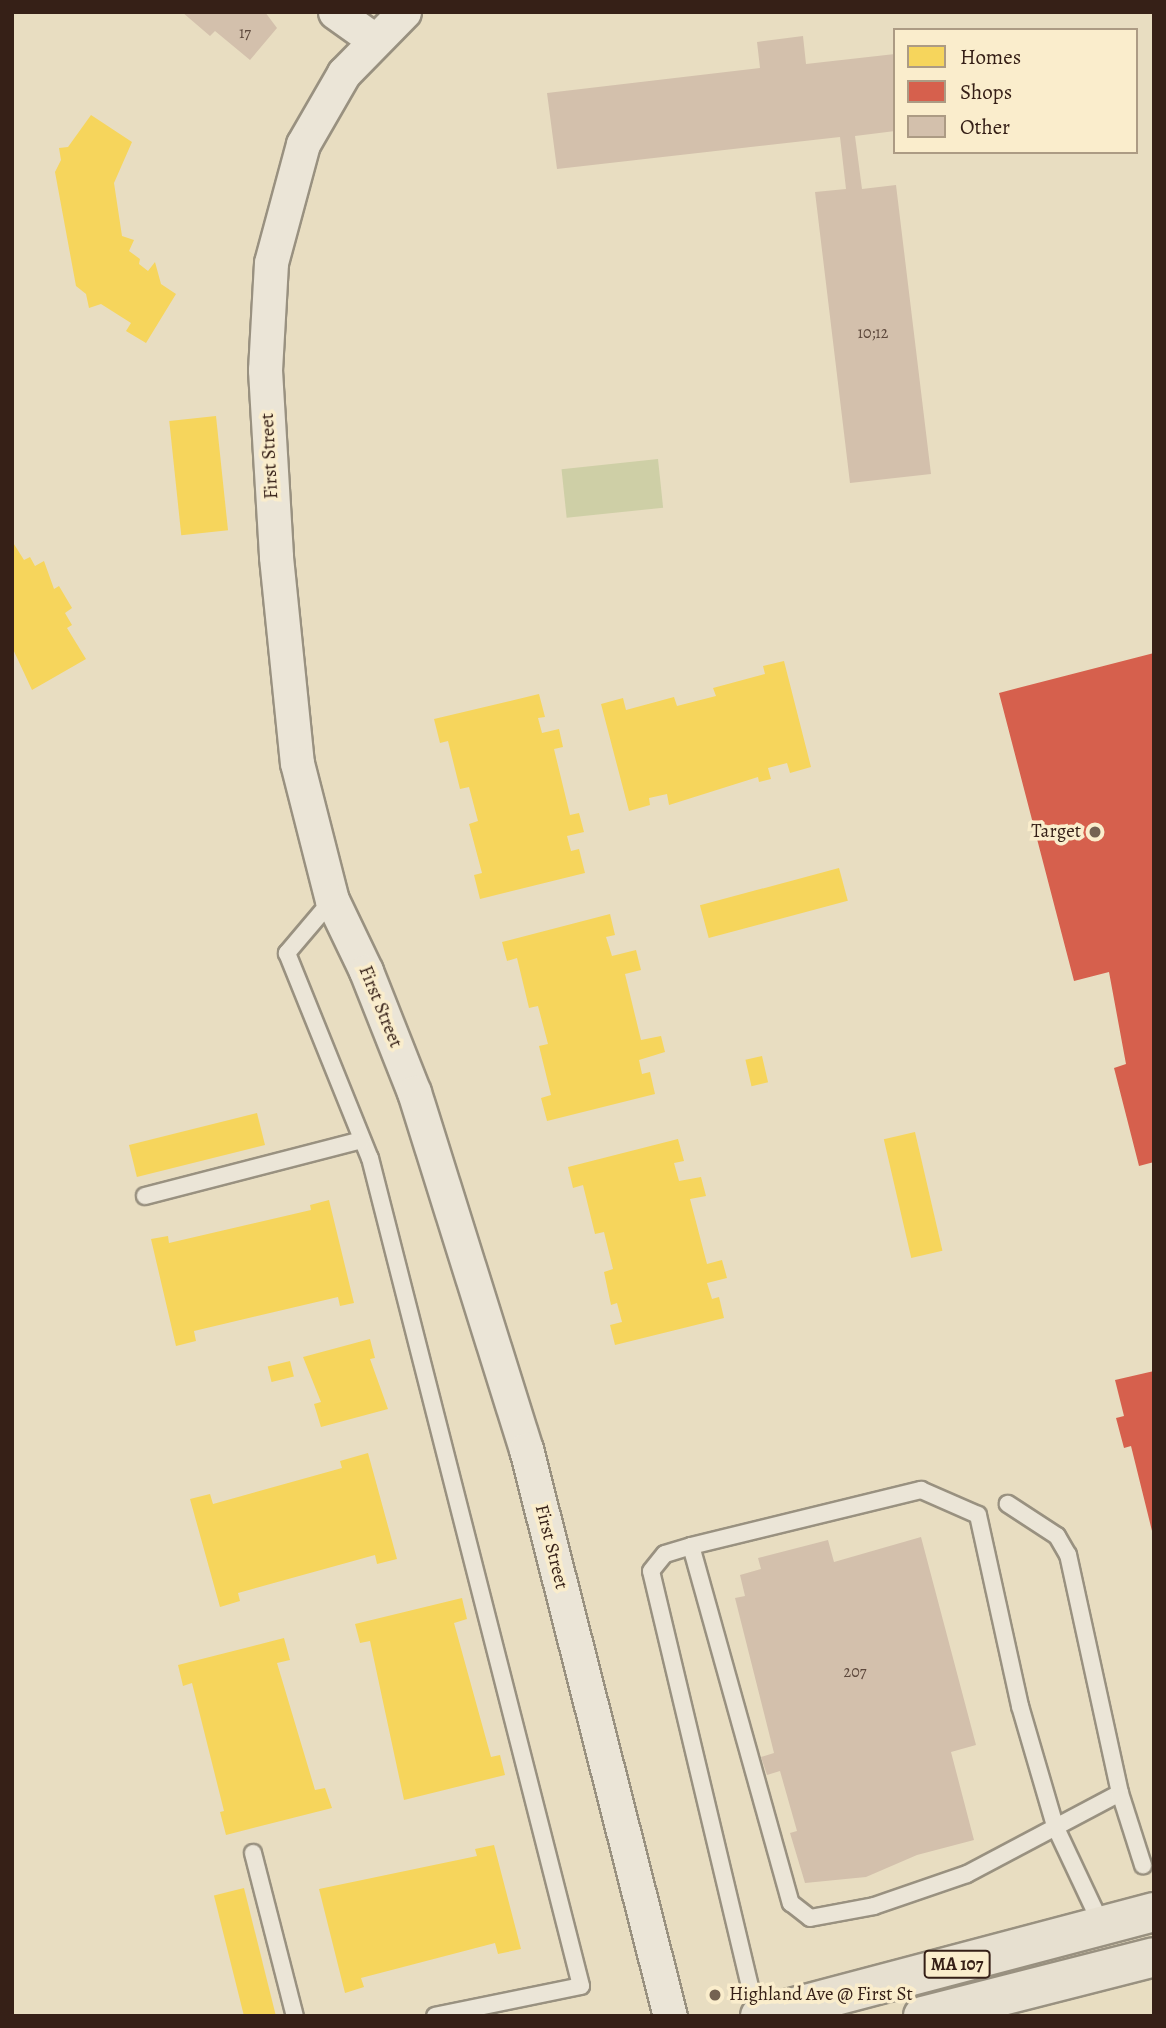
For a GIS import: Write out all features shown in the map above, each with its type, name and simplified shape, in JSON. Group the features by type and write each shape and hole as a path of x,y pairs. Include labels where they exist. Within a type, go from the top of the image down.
{"main road":[{"name":"MA 107","path":"758,2016 1154,1912"},
{"name":"MA 107","path":"923,2016 1154,1957"}],"street":[{"path":"335,12 373,40"},
{"name":"First Street","path":"404,12 373,40 344,73 303,145 271,263 265,370 276,557 297,763 332,900 366,971 414,1092 526,1449 670,2016"}],"lane":[{"path":"332,900 287,953 370,1158 581,1986 435,2016"},
{"path":"145,1196 361,1140"},
{"path":"758,2016 651,1571 665,1554 691,1546 921,1490 978,1514 1020,1706 1055,1826 1102,1926"},
{"path":"1008,1504 1057,1536 1068,1555 1120,1793 1143,1865"},
{"path":"691,1546 791,1903 810,1918 874,1906 967,1874 1120,1793"},
{"path":"253,1853 295,2016"}],"green space":[{"path":"658,459 663,508 567,518 562,469"}],"building: Homes":[{"path":"91,115 132,142 114,183 122,236 134,240 129,251 140,259 139,264 148,271 155,262 161,284 176,294 146,343 126,331 131,323 101,304 89,308 86,294 76,286 55,172 61,160 59,148 68,147"},
{"path":"216,416 228,530 181,535 169,421"},
{"path":"12,541 24,560 30,557 35,566 44,561 54,589 59,586 72,608 65,613 72,625 67,628 86,659 32,690 12,647"},
{"path":"784,661 811,767 790,773 787,763 768,768 771,779 759,782 758,777 669,805 667,794 649,798 650,805 629,811 601,704 623,698 626,710 674,697 677,706 716,696 713,688 765,674 763,666"},
{"path":"539,694 545,717 538,718 542,733 559,729 563,747 554,749 570,815 579,813 584,832 567,836 571,851 579,849 585,873 480,899 474,875 482,873 469,824 478,821 469,787 460,789 448,741 440,743 434,719"},
{"path":"839,868 848,901 709,938 700,905"},
{"path":"610,914 615,935 606,937 612,956 636,950 641,970 625,974 641,1040 661,1036 665,1052 639,1060 642,1074 650,1072 655,1094 547,1121 541,1098 551,1095 539,1046 548,1044 538,1006 529,1008 517,958 507,961 502,942"},
{"path":"762,1056 768,1082 752,1086 745,1060"},
{"path":"257,1113 265,1145 137,1177 129,1145"},
{"path":"915,1132 942,1251 911,1258 884,1139"},
{"path":"678,1139 684,1161 674,1163 679,1181 701,1177 706,1196 690,1199 707,1264 722,1260 727,1278 707,1283 712,1299 719,1297 724,1318 615,1345 610,1325 622,1322 617,1303 611,1305 604,1272 613,1269 604,1232 595,1234 583,1185 573,1188 568,1167"},
{"path":"329,1200 354,1303 340,1306 338,1297 194,1331 196,1341 176,1346 151,1239 168,1236 169,1243 311,1210 310,1205"},
{"path":"370,1339 375,1358 370,1359 388,1409 321,1427 314,1404 321,1402 303,1357"},
{"path":"290,1361 294,1377 272,1382 268,1367"},
{"path":"368,1453 397,1559 377,1564 375,1555 238,1593 240,1601 220,1607 190,1499 210,1494 213,1504 342,1468 340,1461"},
{"path":"462,1598 467,1619 454,1623 491,1757 500,1755 505,1775 404,1800 370,1641 360,1643 355,1624"},
{"path":"284,1638 290,1660 277,1663 315,1790 325,1788 332,1808 226,1835 220,1812 224,1811 192,1683 183,1686 178,1665"},
{"path":"494,1845 521,1949 498,1954 495,1943 361,1978 364,1987 345,1993 319,1889 477,1856 475,1849"},
{"path":"244,1888 276,2016 244,2016 214,1895"}],"building: Shops":[{"name":"Target","path":"1154,653 1154,1162 1139,1166 1114,1068 1126,1064 1109,972 1074,981 999,693"},
{"path":"1154,1371 1153,1535 1131,1446 1124,1448 1116,1418 1124,1416 1115,1380"}],"building: Other":[{"path":"182,12 265,12 277,28 250,60 215,31 210,36"},
{"path":"803,36 806,64 893,54 893,131 855,136 862,189 896,185 931,474 850,483 815,192 846,189 840,137 557,169 547,93 760,68 757,42"},
{"path":"921,1537 976,1745 951,1752 974,1840 917,1855 866,1877 805,1883 790,1833 797,1831 780,1771 767,1775 761,1757 774,1753 735,1598 745,1596 740,1575 761,1569 758,1558 828,1540 834,1562"}],"place":[{"name":"Target","path":"1095,832"},
{"name":"Highland Ave @ First St","path":"715,1995"}]}
